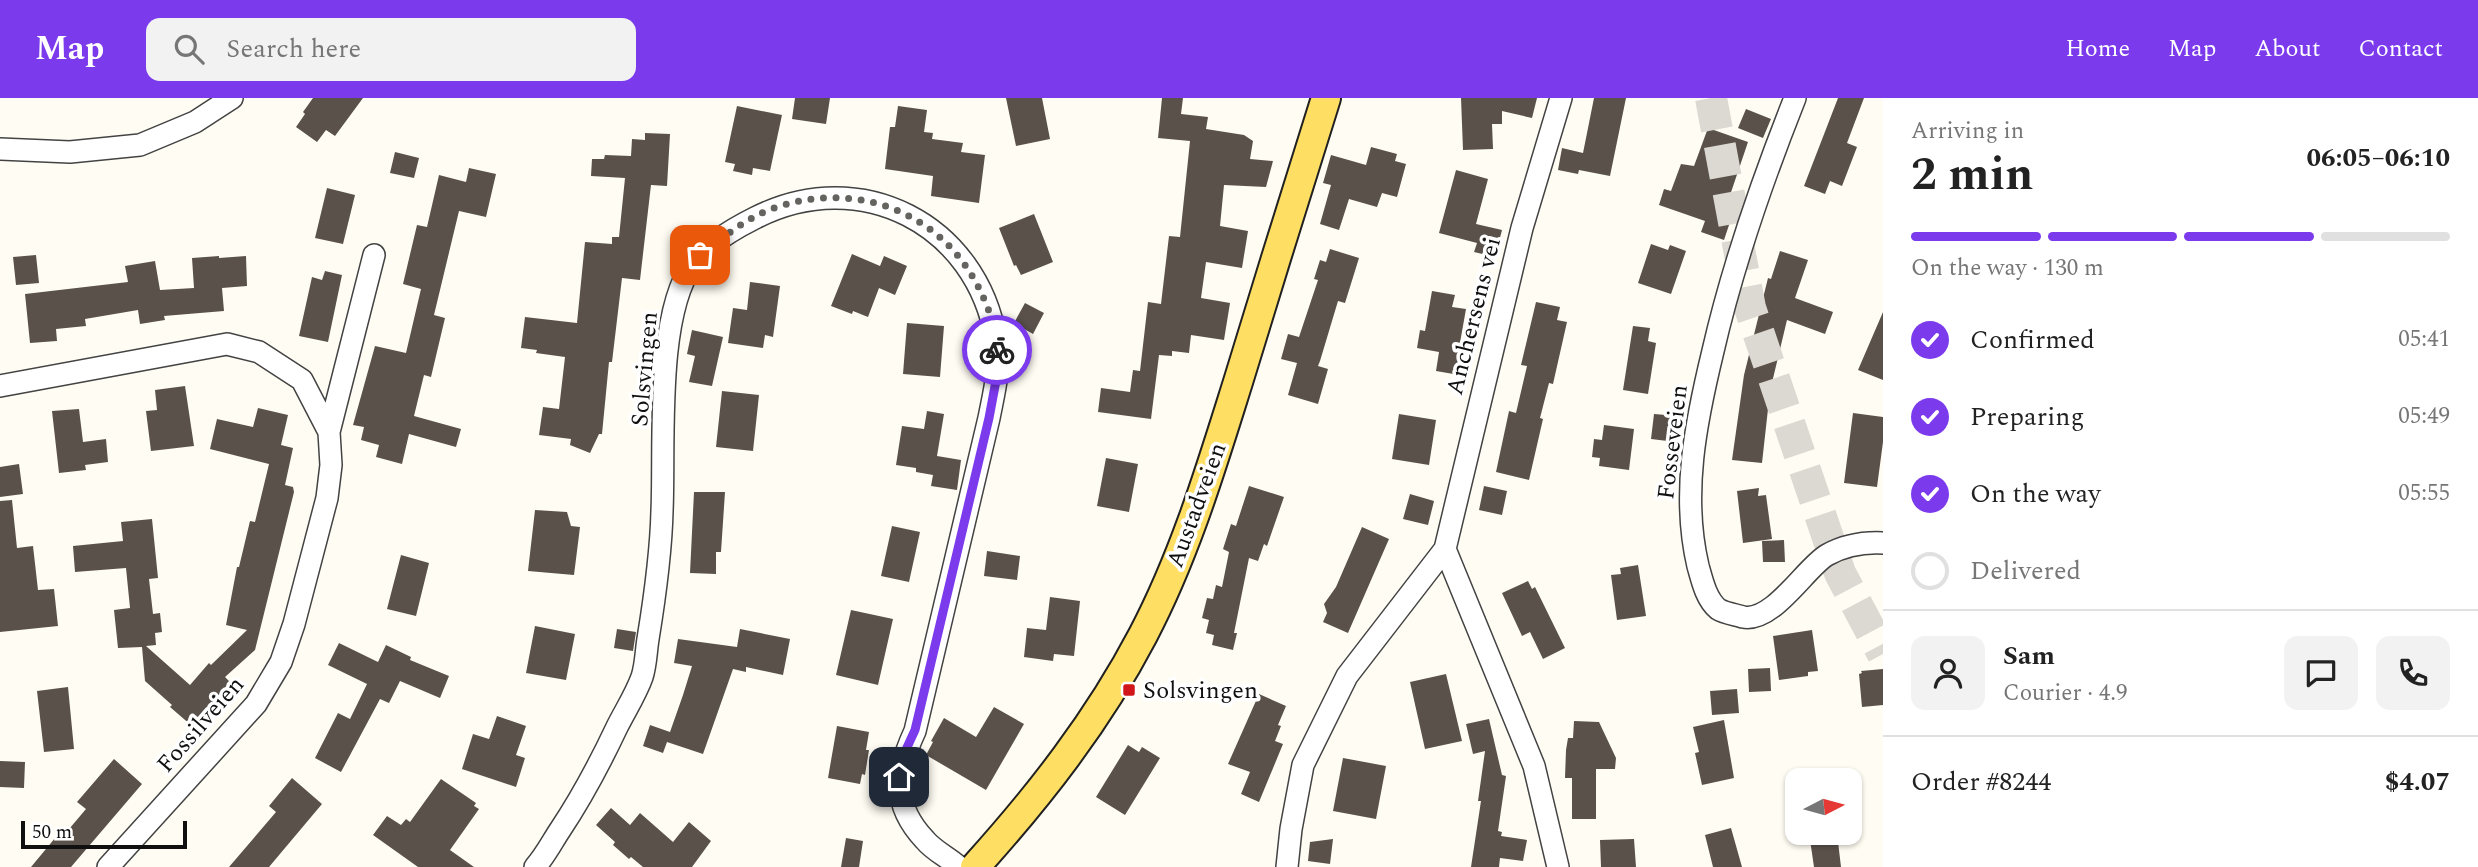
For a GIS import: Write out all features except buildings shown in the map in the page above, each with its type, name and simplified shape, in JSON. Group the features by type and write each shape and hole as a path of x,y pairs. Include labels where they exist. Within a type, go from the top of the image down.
{"main road":[{"name":"Austadveien","path":"975,867 1016,821 1078,741 1120,677 1167,585 1187,537 1214,456 1326,98"}],"street":[{"path":"0,149 70,152 140,145 195,122 232,98"},
{"name":"Anchersens vei","path":"1287,867 1303,765 1347,676 1445,549 1521,228 1561,98"},
{"name":"Fosseveien","path":"1795,98 1751,215 1723,309 1700,402 1690,473 1690,511 1695,551 1704,588 1719,609 1747,618 1769,609 1797,586 1824,557 1863,542 1883,543"},
{"name":"Solsvingen","path":"535,867 589,785 642,676 655,595 662,513 666,355 677,294 700,255 740,225 776,207 824,197 857,199 891,208 912,217 944,239 963,258 980,288 991,316 997,343 998,370 989,418 915,730 904,754 899,777 900,797 907,817 926,842 959,867"},
{"name":"Fossilveien","path":"108,867 256,704 281,662 294,624 327,498 331,466 329,432 374,255"},
{"name":"Fossilveien","path":"0,386 227,344 259,352 302,380 329,432"},
{"path":"1445,549 1534,766 1558,867"}],"tunnel":[{"path":"1711,98 1750,308 1840,573 1883,654"}],"way so far":[{"path":"700,255 740,225 776,207 824,197 857,199 891,208 929,228 963,258 980,288 991,316 997,350"}],"place":[{"name":"Solsvingen","path":"1129,690"}],"route":[{"path":"899,777 904,754 915,730 989,418 998,370 997,350"}]}
